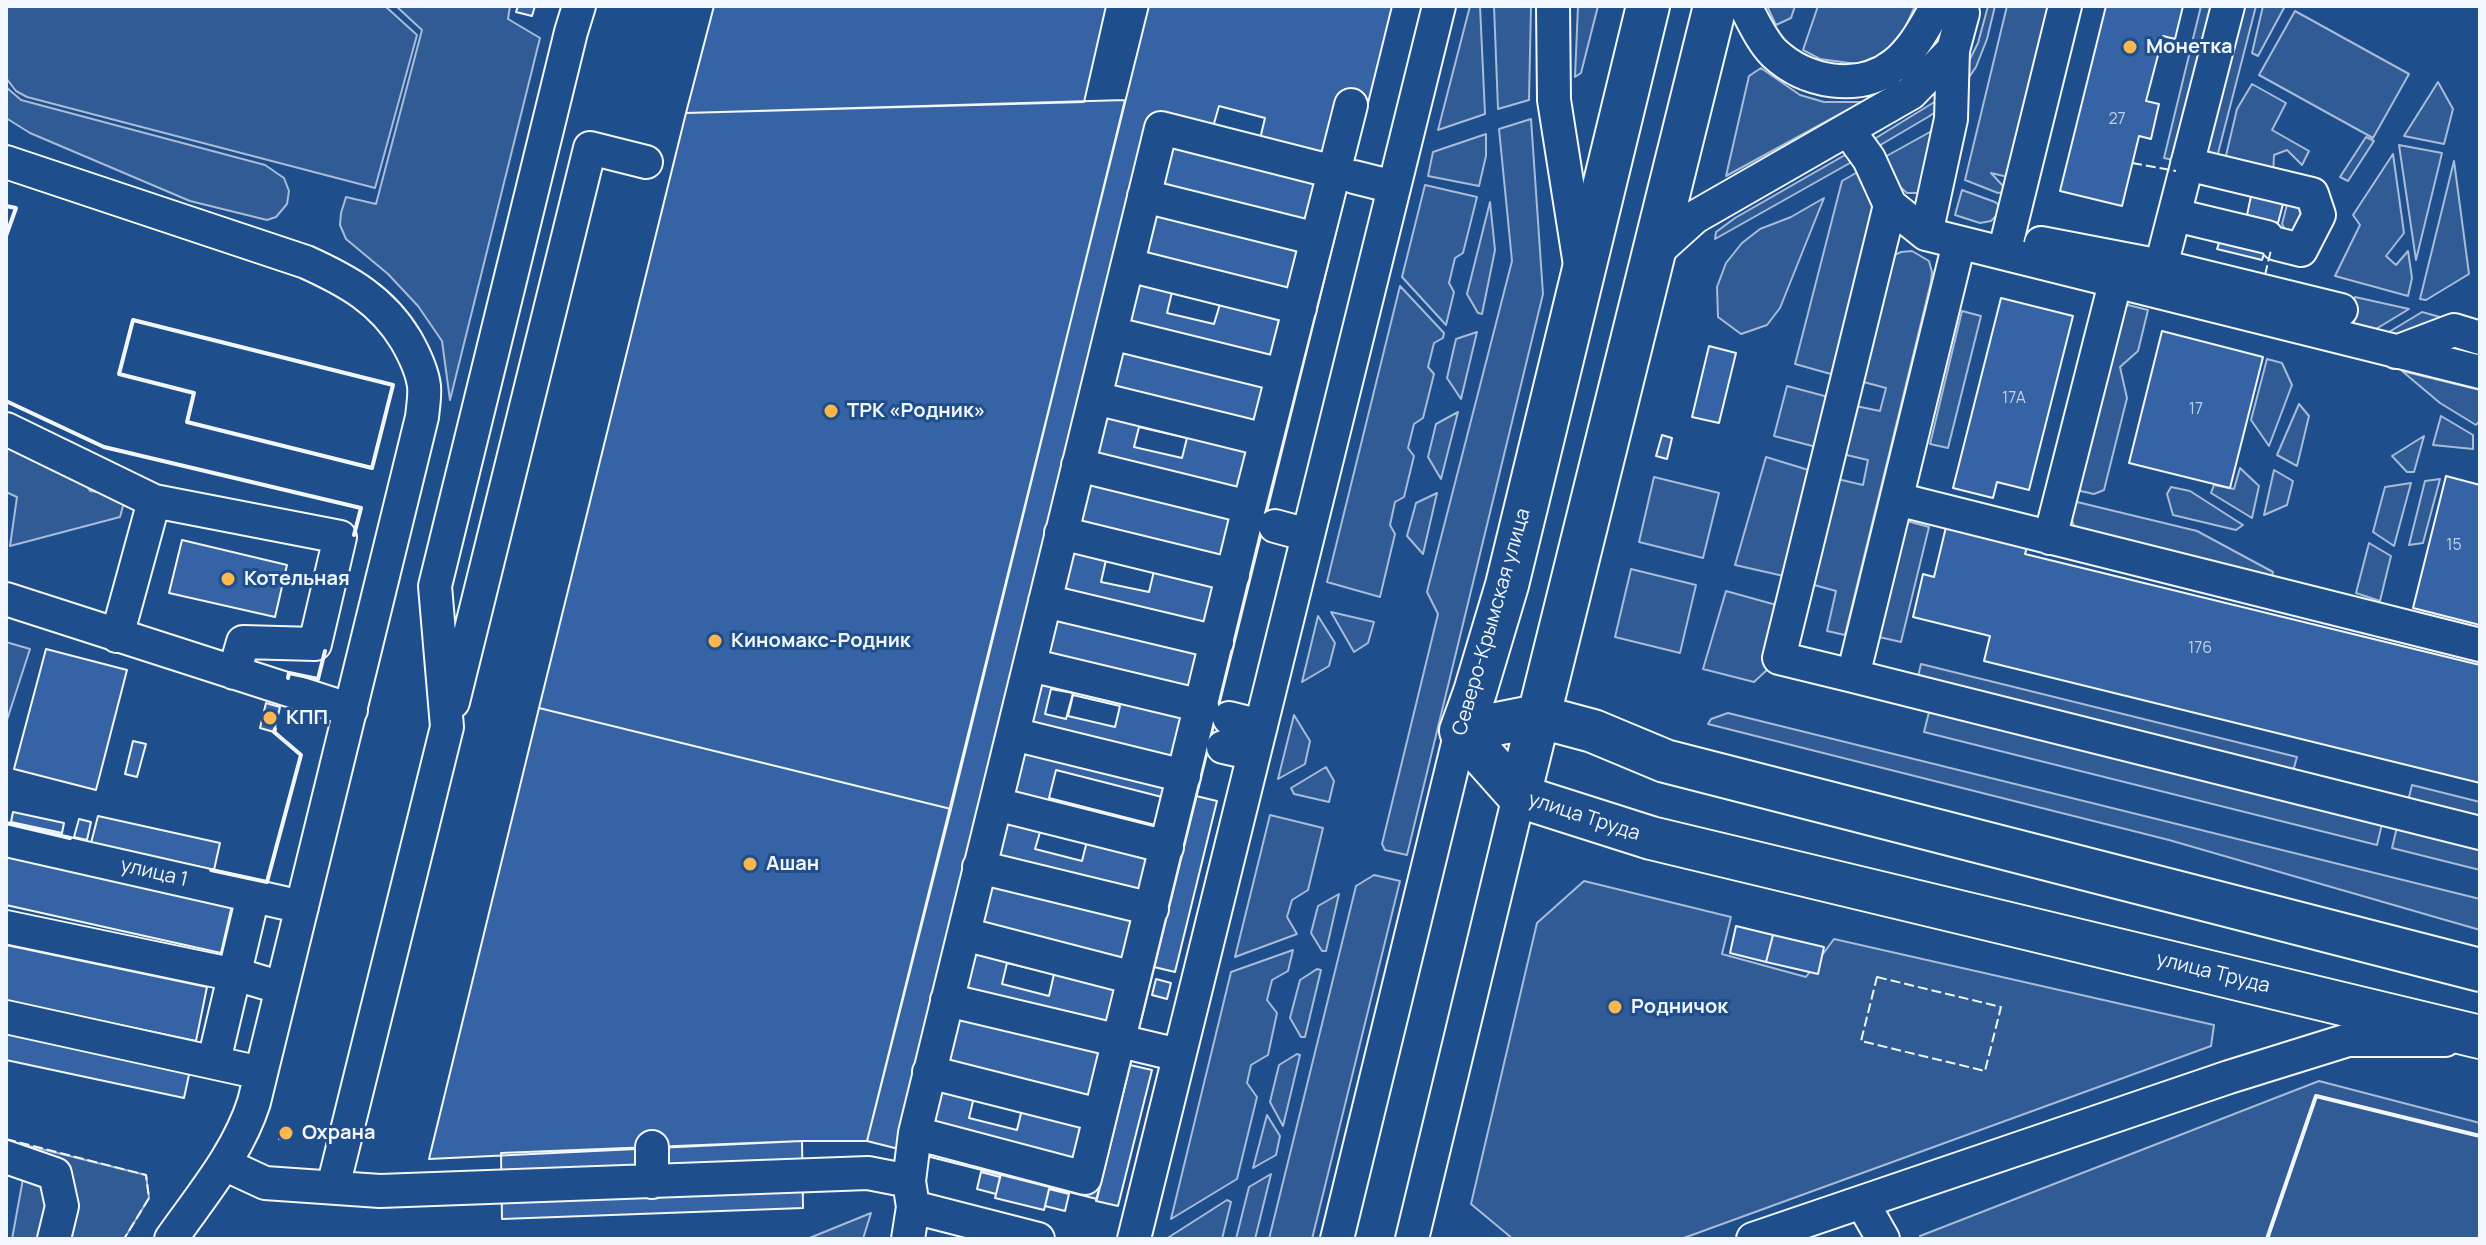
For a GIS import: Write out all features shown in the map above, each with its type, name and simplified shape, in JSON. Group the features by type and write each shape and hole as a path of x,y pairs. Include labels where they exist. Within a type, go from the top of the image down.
{"main road":[{"name":"Северо-Крымская улица","path":"1461,731 1507,585 1648,6"},
{"path":"1519,796 1715,6"},
{"path":"1461,731 1537,716 1593,731 1665,761 2480,970"},
{"name":"улица Труда","path":"1461,731 1519,796 1651,838 2480,1039"}],"street":[{"path":"447,727 435,586 579,6"},
{"path":"1134,1239 1439,6"},
{"path":"1553,6 1554,100 1582,274"},
{"path":"1745,6 1773,52 1809,75 1839,82 1867,78 1891,68 1915,46 1937,6"},
{"path":"1926,234 1951,119 1953,50 1963,13 1961,6"},
{"path":"2006,245 2065,6"},
{"path":"2158,279 2228,6"},
{"path":"1654,254 1695,217 1911,93 1953,50"},
{"path":"915,1133 1085,1178 1184,776 1218,724 1217,642 1317,239 1344,174 1351,105"},
{"path":"908,1239 915,1133 1161,128 1394,187"},
{"path":"1848,130 1869,159 1890,205 1926,234 1959,243 2006,245 2158,279 2341,310"},
{"path":"333,1187 590,148 644,168"},
{"path":"2175,215 2301,250 2319,215 2312,194 2187,164"},
{"path":"8,167 306,262 342,278 369,295 395,322 415,355 424,386 422,417 248,1120 224,1164 171,1239"},
{"path":"1144,196 1317,239"},
{"path":"1890,205 1779,658 2480,833"},
{"path":"1853,676 1959,243"},
{"path":"2006,245 2115,283 2158,279 2396,352 2480,372"},
{"path":"1128,265 1300,308"},
{"path":"2050,538 2115,283"},
{"path":"2396,352 2454,330 2480,338"},
{"path":"1111,333 1282,375"},
{"path":"1095,398 1266,440"},
{"path":"6,429 154,501 340,537 315,644 243,642 234,673"},
{"path":"1078,465 1249,507"},
{"path":"1897,499 2480,645"},
{"path":"117,636 154,501"},
{"path":"1275,526 1308,535"},
{"path":"1061,533 1233,575"},
{"path":"6,599 351,710"},
{"path":"1045,601 1217,642"},
{"path":"1030,665 1218,724 1257,740"},
{"name":"Северо-Крымская улица","path":"1337,1239 1461,731"},
{"path":"1013,734 1184,776"},
{"path":"1412,1239 1519,796"},
{"path":"996,804 1167,847"},
{"name":"улица 1","path":"6,840 302,907"},
{"path":"979,867 1152,909"},
{"path":"214,1061 253,896"},
{"path":"6,927 282,988"},
{"path":"964,934 1134,978"},
{"path":"947,1000 1179,1055"},
{"path":"6,1017 261,1073"},
{"path":"1753,1239 2229,1077 2348,1040 2480,1039"},
{"path":"929,1072 1099,1115"},
{"path":"652,1147 652,1182"},
{"path":"6,1157 55,1174 62,1206 54,1239"},
{"path":"224,1164 265,1183 380,1191 868,1173 911,1194 1038,1239"},
{"path":"1862,1202 1883,1239"}],"shaded area":[{"path":"7,6 385,6 417,35 375,188 27,97 16,91 6,78"},
{"path":"396,6 510,6 508,19 540,38 450,400 442,341 418,306 388,274 346,239 340,225 346,197 376,204 422,30"},
{"path":"1470,6 1480,6 1485,114 1438,130"},
{"path":"1494,6 1531,6 1529,100 1498,109"},
{"path":"1578,6 1598,6 1581,73 1575,77"},
{"path":"1767,6 1795,6 1791,18 1776,25"},
{"path":"1818,6 1915,6 1894,44 1875,57 1857,64 1820,59 1803,50"},
{"path":"1988,6 1995,6 1987,39 1976,67 1961,89 1964,71 1978,43"},
{"path":"2007,6 2052,6 2008,177 1991,173 2004,187 2005,192 1998,193 1965,180"},
{"path":"2201,6 2224,6 2186,163 2164,158"},
{"path":"2234,6 2256,6 2215,165 2195,159"},
{"path":"2263,6 2285,6 2258,56 2252,53"},
{"path":"2295,11 2409,74 2373,138 2259,75"},
{"path":"1761,68 1800,95 1824,102 1862,102 1726,176 1749,76"},
{"path":"2438,82 2453,109 2444,144 2404,136"},
{"path":"2252,84 2286,103 2272,130 2309,151 2302,165 2287,150 2274,155 2273,177 2224,164 2237,109"},
{"path":"6,87 21,100 265,165 284,178 289,191 287,204 276,217 267,220 190,201 30,133 6,118"},
{"path":"1936,101 1943,107 1928,117 1877,147 1871,141"},
{"path":"1531,119 1543,294 1407,855 1385,850 1382,844 1438,614 1427,592 1512,261 1499,129"},
{"path":"1939,127 1919,193 1907,193 1899,186 1883,158"},
{"path":"1486,134 1486,156 1479,186 1428,176 1433,152"},
{"path":"2366,137 2374,141 2348,181 2340,177"},
{"path":"2399,145 2442,153 2416,260"},
{"path":"2393,154 2404,233 2386,256 2396,265 2408,251 2412,278 2408,296 2335,276 2360,225 2353,215"},
{"path":"1845,155 1857,159 1715,239 1716,232 1735,218"},
{"path":"2454,161 2469,274 2426,300 2420,299"},
{"path":"1863,169 1878,210 1838,376 1795,364 1842,181"},
{"path":"1425,185 1477,197 1463,253 1455,258 1449,283 1454,292 1446,325 1402,277"},
{"path":"1962,190 1995,202 2001,207 1999,213 1991,221 1980,223 1955,215"},
{"path":"2293,196 2311,217 2289,237 2282,224"},
{"path":"1824,198 1780,308 1767,325 1741,334 1718,317 1717,287 1726,263 1742,243 1760,229 1791,217"},
{"path":"1490,202 1495,250 1482,314 1478,313 1467,294"},
{"path":"1912,251 1929,261 1931,282 1845,635 1827,631 1836,591 1807,583 1833,478 1863,485 1868,460 1838,453 1851,405 1880,411 1886,388 1856,380 1890,257"},
{"path":"1400,286 1444,333 1443,338 1434,343 1428,367 1434,374 1423,418 1414,424 1408,448 1414,456 1404,497 1395,502 1390,525 1395,534 1380,597 1327,582"},
{"path":"2355,297 2409,309 2366,335 2347,331"},
{"path":"2128,305 2148,310 2138,351 2120,367 2127,398 2104,490 2094,494 2076,490 2124,307"},
{"path":"1962,311 1981,316 1948,448 1930,444"},
{"path":"2422,312 2447,319 2446,326 2379,338"},
{"path":"1477,332 1461,399 1447,378 1456,339"},
{"path":"2267,359 2282,363 2292,385 2269,446 2251,420"},
{"path":"2402,371 2480,390 2480,420 2476,425 2440,403"},
{"path":"1787,386 1832,398 1820,448 1774,436"},
{"path":"2299,404 2309,416 2297,466 2277,455"},
{"path":"1458,412 1441,479 1428,457 1436,424"},
{"path":"2441,416 2473,435 2473,449 2433,445"},
{"path":"2424,436 2414,472 2407,472 2392,456"},
{"path":"6,444 68,457 90,491 126,495 120,517 10,546 17,497 6,492"},
{"path":"1766,457 1815,472 1788,577 1735,565"},
{"path":"2240,468 2259,486 2252,518 2211,493 2214,485 2234,489"},
{"path":"2274,470 2293,481 2287,505 2264,515"},
{"path":"1654,477 1719,493 1703,558 1639,542"},
{"path":"2440,479 2423,543 2409,545 2425,481"},
{"path":"2411,483 2394,546 2373,532 2385,487"},
{"path":"2171,487 2190,491 2243,525 2236,530 2173,515 2167,494"},
{"path":"1437,493 1423,554 1407,536 1416,503"},
{"path":"2073,501 2197,531 2273,572 2272,576 2074,527 2071,516"},
{"path":"1907,521 1929,527 1901,642 1879,637"},
{"path":"2369,543 2391,556 2380,601 2356,593"},
{"path":"1631,569 1696,585 1680,653 1615,637"},
{"path":"1726,591 1780,606 1767,670 1754,682 1703,669"},
{"path":"1331,612 1374,622 1368,643 1354,652"},
{"path":"1318,616 1335,643 1329,666 1302,682"},
{"path":"6,642 30,649 6,723"},
{"path":"1921,664 2297,757 2291,778 1916,685"},
{"path":"1929,712 2382,824 2377,845 1924,732"},
{"path":"1728,713 2480,899 2480,930 2169,840 1708,724 1711,719"},
{"path":"1294,715 1310,741 1305,764 1278,779"},
{"path":"1326,767 1334,781 1329,802 1294,794 1291,788"},
{"path":"2412,785 2480,802 2480,823 2407,805"},
{"path":"1270,815 1323,828 1308,890 1292,900 1287,917 1297,934 1235,957"},
{"path":"2397,827 2480,848 2480,870 2392,848"},
{"path":"1374,875 1400,881 1312,1239 1269,1239 1356,886"},
{"path":"1584,881 1731,917 1722,954 1806,977 1834,939 2214,1025 2211,1046 1681,1239 1513,1239 1471,1204 1537,923"},
{"path":"1339,894 1326,951 1322,951 1311,933 1318,906"},
{"path":"1293,950 1288,971 1272,980 1267,1000 1277,1013 1268,1055 1251,1065 1247,1083 1257,1097 1237,1179 1171,1219 1231,972"},
{"path":"1317,969 1321,970 1305,1037 1301,1037 1290,1018 1300,980"},
{"path":"1300,1055 1283,1126 1270,1102 1279,1065"},
{"path":"2319,1081 2480,1123 2480,1239 1920,1239 1920,1236"},
{"path":"1267,1115 1280,1136 1276,1155 1253,1168"},
{"path":"29,1146 146,1175 149,1198 124,1239 12,1239"},
{"path":"1271,1174 1255,1239 1236,1239 1249,1187"},
{"path":"1227,1200 1231,1202 1222,1239 1166,1239"},
{"path":"871,1213 863,1239 807,1239"}],"building":[{"path":"518,6 535,6 532,16 516,12"},
{"path":"714,6 1106,6 1084,102 686,113"},
{"path":"1149,6 1392,6 1097,1199 867,1141"},
{"path":"2106,6 2183,6 2175,39 2163,36 2146,101 2159,104 2151,139 2139,136 2122,206 2060,191"},
{"name":"ТРК «Родник»","path":"1125,100 951,809 539,708 686,113"},
{"path":"1219,106 1265,118 1260,139 1213,127"},
{"path":"2251,196 2283,204 2278,223 2247,215"},
{"path":"2220,240 2265,251 2262,260 2217,249"},
{"path":"1172,292 1220,304 1214,324 1167,313"},
{"path":"2001,298 2073,316 2029,490 1997,482 1993,498 1953,488"},
{"path":"2162,331 2263,357 2230,488 2129,463"},
{"path":"1709,346 1736,353 1719,423 1692,417"},
{"path":"1139,427 1187,438 1182,458 1134,447"},
{"path":"1662,435 1672,438 1667,459 1656,456"},
{"path":"2446,476 2480,485 2480,625 2413,608"},
{"path":"1946,527 2027,547 2025,554 2480,665 2480,783 1984,661 1990,636 1913,617 1923,574 1934,577"},
{"name":"Котельная","path":"182,540 287,565 275,617 169,593"},
{"path":"1106,560 1154,571 1149,592 1101,582"},
{"path":"46,649 127,670 96,790 14,769"},
{"path":"1051,689 1073,693 1066,719 1045,714"},
{"path":"1073,695 1120,706 1115,727 1068,716"},
{"name":"КПП","path":"266,703 280,707 274,732 260,728"},
{"path":"539,708 951,809 867,1141 802,1141 429,1159"},
{"path":"133,741 146,744 137,777 125,774"},
{"path":"1056,770 1162,797 1155,825 1049,798"},
{"path":"1196,796 1217,801 1175,972 1154,967"},
{"path":"13,812 64,823 62,833 11,822"},
{"path":"98,816 220,843 214,870 91,843"},
{"path":"79,819 91,822 87,840 74,837"},
{"path":"1041,829 1087,841 1082,861 1035,849"},
{"path":"6,855 232,905 221,953 6,905"},
{"path":"1736,926 1773,935 1766,962 1730,953"},
{"path":"1773,935 1824,947 1818,974 1766,962"},
{"path":"6,945 207,987 196,1041 6,1001"},
{"path":"1007,963 1054,974 1049,996 1002,984"},
{"path":"1156,979 1171,983 1167,999 1152,995"},
{"path":"6,1031 190,1070 184,1098 6,1060"},
{"path":"1130,1065 1152,1070 1118,1206 1096,1201"},
{"path":"974,1097 1022,1109 1017,1130 969,1118"},
{"name":"Охрана","path":"283,1126 292,1128 289,1141 279,1139"},
{"path":"802,1141 803,1208 502,1219 501,1153"},
{"path":"981,1172 1000,1177 996,1194 977,1189"},
{"path":"1001,1174 1050,1186 1044,1210 995,1198"},
{"path":"1049,1189 1069,1194 1065,1211 1045,1206"}],"fence":[{"path":"2132,163 2176,171"},
{"path":"2265,275 2271,250"},
{"path":"1877,977 2001,1007 1985,1071 1861,1041 1877,977"},
{"path":"6,1139 146,1175 149,1198 124,1239"}],"wall":[{"path":"6,206 16,208 6,236"},
{"path":"133,320 393,385 372,468 187,422 194,393 119,374 133,320"},
{"path":"6,401 104,447 361,508 354,535"},
{"path":"288,678 289,673 318,679 325,651"},
{"path":"211,870 267,882 301,755 274,732 275,729"},
{"path":"6,823 70,838"},
{"path":"2267,1239 2316,1096 2480,1136"}],"place":[{"name":"Монетка","path":"2130,47"},
{"name":"ТРК «Родник»","path":"831,411"},
{"name":"Котельная","path":"228,579"},
{"name":"Киномакс-Родник","path":"715,641"},
{"name":"КПП","path":"270,718"},
{"name":"Ашан","path":"750,864"},
{"name":"Родничок","path":"1615,1007"},
{"name":"Охрана","path":"286,1133"}]}
